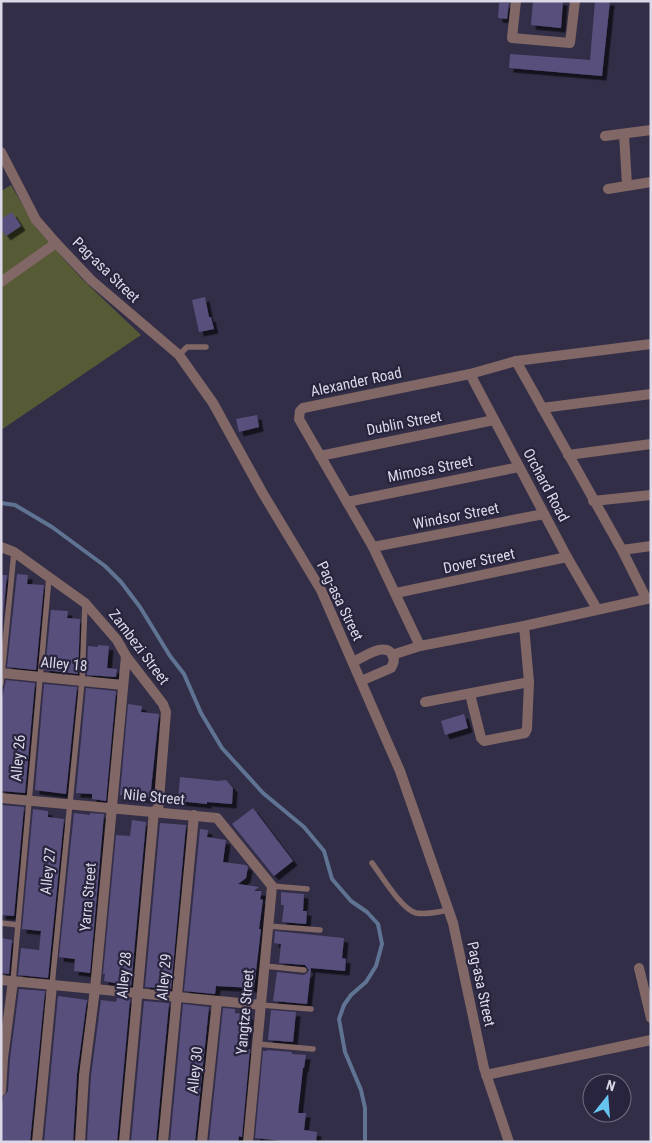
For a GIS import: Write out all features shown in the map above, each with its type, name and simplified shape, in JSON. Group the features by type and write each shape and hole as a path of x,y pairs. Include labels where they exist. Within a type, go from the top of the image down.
{"street":[{"path":"516,1 512,38 570,43 575,1"},
{"path":"605,136 651,130"},
{"path":"624,134 627,185"},
{"name":"Pag-asa Street","path":"1,152 36,220 56,243 91,280 179,355 212,403 262,492 321,590 400,771 453,923 486,1075 509,1142"},
{"path":"608,189 651,182"},
{"path":"1,282 56,243"},
{"name":"Alexander Road","path":"420,646 373,548 299,419 300,411 303,408 470,374 516,361 651,344"},
{"path":"392,656 420,646 524,626 648,598 516,361"},
{"name":"Orchard Road","path":"470,374 567,557 597,609"},
{"path":"542,408 651,394"},
{"name":"Dublin Street","path":"320,456 494,420"},
{"path":"568,455 651,444"},
{"name":"Mimosa Street","path":"347,502 519,467"},
{"path":"593,501 651,494"},
{"name":"Windsor Street","path":"373,548 544,514"},
{"path":"622,550 651,546"},
{"name":"Zambezi Street","path":"1,547 14,552 85,603 117,640 126,656 163,704 166,712 156,812"},
{"name":"Dover Street","path":"396,594 567,557"},
{"path":"470,694 481,738 484,741 525,733 527,729 529,682 524,626"},
{"path":"353,662 382,649 388,651 392,656 394,661 391,668 361,680"},
{"name":"Yarra Street","path":"80,1142 84,1075 95,989 126,656"},
{"name":"Alley 18","path":"2,673 123,685"},
{"path":"425,702 529,682"},
{"name":"Nile Street","path":"1,798 217,818 272,886"},
{"name":"Alley 28","path":"124,1142 156,812"},
{"name":"Alley 29","path":"163,1142 194,815"},
{"name":"Yangtze Street","path":"248,1142 272,886"},
{"path":"639,968 651,1018"},
{"path":"1,980 261,1005"},
{"name":"Alley 26","path":"1,1091 3,1058 13,981"},
{"name":"Alley 27","path":"37,1142 52,985"},
{"name":"Alley 30","path":"202,1142 217,1000"},
{"path":"486,1075 651,1040"}],"lane":[{"path":"179,355 187,347 206,347"},
{"path":"1,684 14,552"},
{"name":"Alley 26","path":"13,981 50,577"},
{"name":"Alley 27","path":"52,985 82,681 85,603"},
{"path":"372,863 407,908 417,913 448,910"},
{"path":"272,886 307,889"},
{"path":"1,923 18,925"},
{"path":"268,926 320,930"},
{"path":"264,966 304,970"},
{"path":"261,1005 310,1009"},
{"path":"257,1044 313,1048"}],"green space":[{"path":"11,185 36,228 81,278 141,335 1,430 1,191"}],"building":[{"path":"533,1 563,1 561,28 531,25"},
{"path":"595,1 610,1 602,76 509,68 510,54 590,60"},
{"path":"499,3 509,3 507,19 498,18"},
{"path":"12,212 21,226 6,236 1,229 1,219"},
{"path":"205,297 209,317 211,317 214,329 199,332 192,300"},
{"path":"257,415 259,427 239,432 236,419"},
{"path":"17,574 28,575 27,584 44,585 36,670 7,667"},
{"path":"1,575 7,575 1,634"},
{"path":"51,610 68,611 67,618 80,619 78,674 45,670"},
{"path":"98,645 109,646 107,668 117,669 116,677 87,675 88,646 98,647"},
{"path":"6,680 35,683 25,793 1,791 1,702"},
{"path":"44,684 77,687 66,794 35,790"},
{"path":"86,688 116,691 106,801 92,799 92,794 76,793"},
{"path":"128,704 142,706 141,712 159,714 150,799 120,795"},
{"path":"464,714 468,728 445,735 441,721"},
{"path":"180,777 218,781 226,780 233,788 232,804 178,801"},
{"path":"1,805 24,807 14,916 1,915"},
{"path":"253,808 293,861 274,876 232,824"},
{"path":"33,809 48,811 48,817 64,819 48,978 18,975 21,948 39,950 41,931 22,929"},
{"path":"74,813 104,814 90,973 74,971 75,959 59,957"},
{"path":"132,820 146,822 131,986 104,981 105,974 103,974 116,835 130,836"},
{"path":"160,823 186,825 171,989 145,987"},
{"path":"200,829 208,830 207,837 226,840 223,862 246,865 248,867 246,878 238,884 259,887 254,891 262,891 260,899 263,900 259,929 261,929 254,988 216,986 215,994 184,991"},
{"path":"281,892 304,894 303,911 307,911 306,924 282,922 284,905 281,905"},
{"path":"275,931 344,938 342,958 346,959 345,971 311,968 307,1004 273,1001 277,972 304,975 309,970 305,965 279,963 281,944 274,943"},
{"path":"1,938 12,940 9,974 1,973"},
{"path":"19,989 45,991 30,1142 1,1142 1,1113 3,1097 8,1091"},
{"path":"58,996 87,1000 77,1074 73,1142 44,1142"},
{"path":"117,998 130,999 117,1142 87,1142 91,1076 101,1000 116,1002"},
{"path":"144,1001 169,1003 156,1142 131,1142"},
{"path":"183,1004 209,1007 195,1142 170,1142"},
{"path":"223,1008 235,1009 235,1013 249,1015 245,1049 250,1049 242,1137 239,1136 238,1142 209,1142"},
{"path":"271,1010 296,1012 293,1042 268,1040"},
{"path":"263,1051 306,1055 298,1113 306,1113 304,1130 317,1132 316,1142 292,1142 255,1138"}],"waterway":[{"path":"1,503 15,505 52,527 105,566 121,582 140,607 170,656 184,674 201,713 222,748 263,793 304,827 324,851 332,879 351,901 367,912 378,924 382,944 376,966 366,982 351,995 344,1005 339,1019 345,1052 361,1090 365,1108 365,1142"}]}
